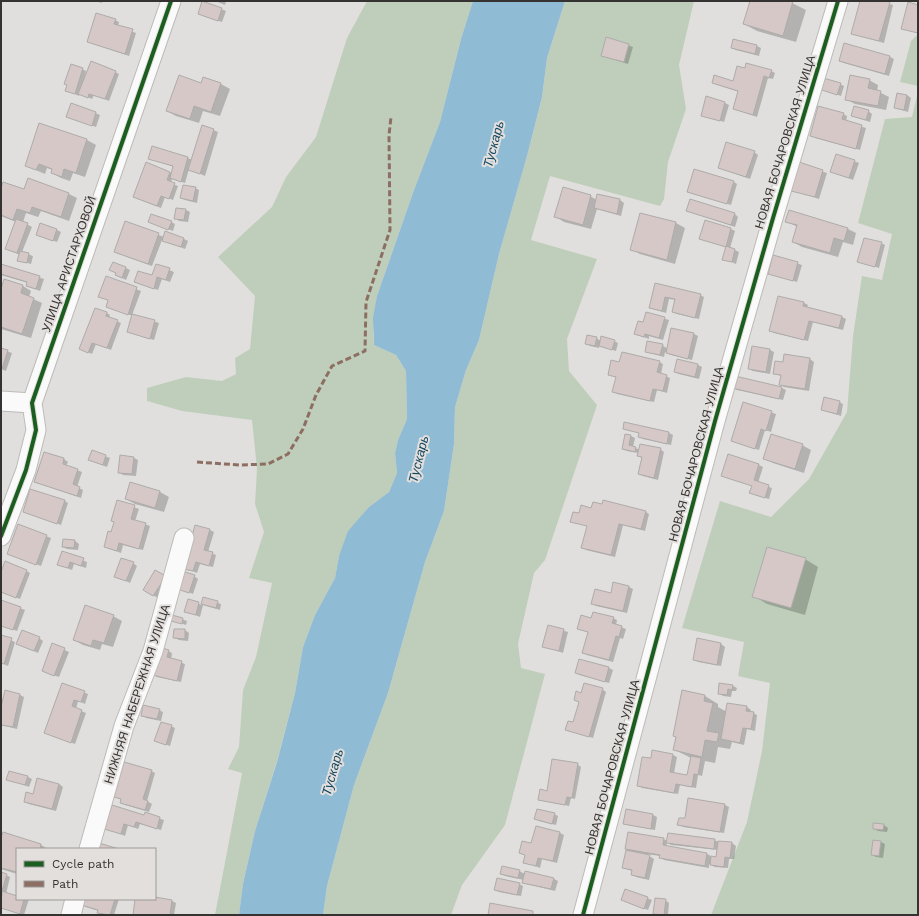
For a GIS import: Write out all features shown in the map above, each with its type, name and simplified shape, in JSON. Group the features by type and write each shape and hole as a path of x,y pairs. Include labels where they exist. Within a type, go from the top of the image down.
{"street":[{"name":"УЛИЦА АРИСТАРХОВОЙ","path":"1,536 26,470 36,430 32,403 171,1"},
{"name":"НОВАЯ БОЧАРОВСКАЯ УЛИЦА","path":"583,915 715,421 773,218 838,1"},
{"path":"1,401 32,403"},
{"name":"НИЖНЯЯ НАБЕРЕЖНАЯ УЛИЦА","path":"89,848 124,726 153,651 184,538"},
{"path":"71,915 75,900"}],"green space":[{"path":"367,1 473,1 461,39 440,122 414,190 377,296 373,334 374,345 396,355 406,371 407,419 398,440 395,453 397,473 389,492 369,507 339,556 335,578 315,615 303,647 295,693 277,761 255,831 243,884 239,915 215,915 242,773 228,769 239,747 243,690 256,657 272,583 249,578 264,532 255,504 257,469 252,420 182,411 147,401 147,388 186,377 222,381 236,374 235,358 250,349 255,296 218,257 272,207 286,177 316,137 347,38"},
{"path":"565,1 694,1 679,65 686,109 668,162 664,199 660,206 550,176 531,240 597,259 567,339 569,371 597,405 545,560 534,573 518,644 521,668 545,674 505,825 462,885 451,915 323,915 327,886 354,785 388,693 425,562 444,511 454,444 455,407 466,370 479,340 499,254 542,97 547,58"},
{"path":"918,34 918,86 900,82 911,41"},
{"path":"918,92 918,915 711,915 747,822 762,751 770,683 738,676 744,642 682,628 720,501 771,517 809,479 847,412 853,336 862,276 882,280 892,234 858,223 885,119 912,117"}],"water":[{"name":"Тускарь","path":"473,1 565,1 547,58 542,97 499,254 479,340 466,370 455,407 454,444 444,511 425,562 388,693 354,785 327,886 323,915 239,915 243,884 255,831 277,762 295,693 303,647 315,615 335,578 339,556 348,531 369,507 389,492 397,473 395,453 398,440 407,419 406,371 396,355 374,345 373,318 377,296 414,190 440,122 461,39"}],"building":[{"path":"202,1 222,8 218,21 198,14"},
{"path":"750,1 793,1 783,36 743,24"},
{"path":"860,1 890,2 879,41 851,34"},
{"path":"908,2 918,5 918,33 901,29"},
{"path":"96,13 116,19 114,24 133,29 125,54 87,42"},
{"path":"606,37 629,44 624,62 601,56"},
{"path":"733,39 757,45 755,54 731,48"},
{"path":"844,43 890,56 885,74 839,61"},
{"path":"91,61 116,71 105,99 89,94 88,98 78,94"},
{"path":"746,63 772,70 769,78 764,76 753,115 733,109 738,91 712,83 714,75 733,81 737,66 745,68"},
{"path":"71,64 83,68 75,94 65,91 67,85 64,84"},
{"path":"179,75 201,83 203,77 221,83 211,112 194,106 190,119 166,111"},
{"path":"850,75 870,79 868,88 881,91 878,106 845,100"},
{"path":"823,78 841,83 837,95 819,89"},
{"path":"897,93 907,95 904,110 894,108"},
{"path":"706,96 725,102 720,121 701,116"},
{"path":"71,103 96,112 92,126 66,117"},
{"path":"818,106 844,113 842,119 862,125 856,149 810,136"},
{"path":"854,106 869,110 866,120 851,116"},
{"path":"39,123 87,139 76,173 64,169 62,177 51,173 52,169 39,164 36,170 25,166"},
{"path":"202,125 214,129 200,174 188,170"},
{"path":"726,142 755,151 746,177 718,168"},
{"path":"152,146 188,157 181,182 170,178 173,166 148,159"},
{"path":"836,154 855,160 849,178 830,172"},
{"path":"146,162 170,172 167,180 175,183 169,199 161,196 157,206 133,197"},
{"path":"799,162 823,170 815,197 791,191"},
{"path":"694,169 734,181 727,204 687,192"},
{"path":"28,178 69,193 61,217 32,207 30,213 17,209 13,220 1,215 1,188 3,182 24,189"},
{"path":"183,185 196,187 193,201 180,198"},
{"path":"563,187 591,195 583,225 554,217"},
{"path":"597,194 620,199 617,214 594,208"},
{"path":"690,199 735,213 731,225 686,211"},
{"path":"176,208 186,209 184,220 174,219"},
{"path":"789,210 848,228 844,241 834,238 830,253 792,242 797,225 785,222"},
{"path":"640,213 676,222 667,260 630,250"},
{"path":"151,214 172,221 168,230 148,222"},
{"path":"16,219 28,223 17,253 5,249"},
{"path":"705,220 731,228 726,247 699,239"},
{"path":"125,221 159,233 148,264 114,252"},
{"path":"40,223 57,229 53,241 36,235"},
{"path":"165,231 184,238 181,247 162,241"},
{"path":"864,238 882,242 875,267 857,262"},
{"path":"726,246 735,249 732,262 722,260"},
{"path":"20,251 29,253 27,263 17,261"},
{"path":"773,255 798,262 793,281 768,274"},
{"path":"113,262 126,267 122,278 109,270"},
{"path":"1,264 40,276 36,289 26,286 27,282 1,274"},
{"path":"156,264 170,268 166,280 157,277 154,289 134,282 138,271 152,275"},
{"path":"106,276 137,287 128,315 106,307 108,300 98,297"},
{"path":"4,279 23,285 21,293 34,298 22,334 1,327 1,289"},
{"path":"655,283 701,294 695,318 672,312 675,299 665,297 662,311 649,308"},
{"path":"778,296 804,302 803,306 842,316 839,328 809,321 804,340 769,331"},
{"path":"95,308 107,312 106,316 118,320 107,348 92,343 88,353 79,349"},
{"path":"646,312 665,317 659,338 645,334 644,337 634,334 638,321 643,322"},
{"path":"132,314 155,320 150,339 127,332"},
{"path":"671,328 694,333 688,359 666,353"},
{"path":"587,335 597,337 595,346 585,344"},
{"path":"601,336 615,340 612,350 599,346"},
{"path":"647,341 663,344 660,355 645,352"},
{"path":"752,346 770,349 766,372 748,369"},
{"path":"1,348 8,350 2,369 1,369"},
{"path":"622,352 660,361 657,372 667,375 663,391 653,389 650,401 612,392 616,377 608,375 611,360 619,362"},
{"path":"784,354 810,358 805,389 779,385 781,375 773,374 775,361 783,362"},
{"path":"677,359 698,364 695,377 674,372"},
{"path":"735,376 782,387 779,399 732,388"},
{"path":"824,397 840,401 837,414 821,410"},
{"path":"743,402 772,411 766,431 761,429 755,449 731,441"},
{"path":"624,422 669,432 667,444 638,437 639,433 623,429"},
{"path":"625,434 631,435 629,445 636,447 635,452 622,449"},
{"path":"771,434 803,444 795,469 763,459"},
{"path":"640,444 661,448 654,478 638,474 642,457 637,456"},
{"path":"92,450 106,455 103,465 88,460"},
{"path":"44,452 64,458 63,464 78,469 73,484 80,487 77,496 34,482"},
{"path":"728,454 759,464 754,480 769,485 765,498 749,493 752,486 721,476"},
{"path":"120,455 134,457 132,474 118,473"},
{"path":"130,482 160,491 155,508 125,499"},
{"path":"30,489 65,500 57,524 23,512"},
{"path":"117,500 135,505 131,519 146,523 139,549 119,543 117,551 104,547 108,531 111,532 114,522 111,521"},
{"path":"603,500 646,511 641,529 619,524 611,555 581,548 587,526 570,522 573,512 579,513 581,505 591,508 593,502 602,504"},
{"path":"18,524 47,535 36,565 7,554"},
{"path":"195,525 210,529 204,550 213,552 209,566 196,562 193,571 183,569"},
{"path":"63,539 75,540 74,548 62,547"},
{"path":"767,547 806,558 791,608 752,597"},
{"path":"62,551 84,558 81,566 70,562 68,568 57,565"},
{"path":"121,558 134,562 126,581 114,577"},
{"path":"5,561 27,570 16,598 1,592 1,572"},
{"path":"155,570 166,576 153,596 143,590"},
{"path":"182,571 195,575 189,593 177,589"},
{"path":"613,582 629,586 623,611 591,604 595,589 611,593"},
{"path":"203,597 218,601 216,608 201,604"},
{"path":"188,599 199,602 196,615 184,612"},
{"path":"1,600 21,607 13,630 1,626"},
{"path":"85,605 114,615 104,643 93,640 91,646 73,640"},
{"path":"593,612 614,617 612,623 622,626 619,637 616,636 609,660 582,653 588,632 577,629 581,615 591,618"},
{"path":"168,614 183,618 182,624 167,620"},
{"path":"548,625 564,629 559,651 542,647"},
{"path":"174,629 185,629 185,639 173,638"},
{"path":"22,630 40,637 34,651 16,644"},
{"path":"1,635 12,638 4,664 1,663"},
{"path":"697,638 721,643 717,665 693,660"},
{"path":"52,643 65,648 54,676 42,671"},
{"path":"159,647 169,650 167,657 182,661 177,681 152,675"},
{"path":"579,659 609,667 605,682 575,673"},
{"path":"62,683 85,691 81,702 74,700 72,706 82,710 71,743 44,733"},
{"path":"584,683 603,688 589,737 565,730 568,721 573,722 579,702 574,700 576,691 581,693"},
{"path":"719,683 733,685 732,690 728,689 727,695 718,694"},
{"path":"5,690 20,694 13,727 1,725 1,707"},
{"path":"682,690 705,695 704,701 713,703 707,731 719,733 717,742 705,740 702,757 673,750 676,737 673,736"},
{"path":"727,703 747,706 746,711 754,712 751,729 743,728 740,743 721,739"},
{"path":"143,705 160,709 157,719 141,716"},
{"path":"161,722 172,725 166,745 154,741"},
{"path":"652,750 673,754 670,772 687,775 691,756 701,758 698,775 694,774 692,787 676,784 674,793 637,786 642,757 651,758"},
{"path":"552,759 578,763 572,798 567,797 565,805 538,800 540,789 547,791"},
{"path":"124,762 152,770 143,799 148,801 145,810 120,803 121,799 114,797"},
{"path":"9,771 28,776 25,785 6,780"},
{"path":"37,778 59,784 52,809 24,802 26,792 33,794"},
{"path":"688,798 725,804 720,832 677,825 679,818 685,818"},
{"path":"112,805 144,815 145,812 160,817 157,829 136,822 134,827 124,824 121,834 104,829"},
{"path":"537,809 555,813 552,824 534,819"},
{"path":"626,809 653,814 651,829 623,824"},
{"path":"873,823 884,824 883,830 873,829"},
{"path":"536,826 560,832 553,861 538,858 536,866 523,863 525,855 519,853 522,841 531,843"},
{"path":"3,832 41,844 40,848 16,848 16,872 1,868 1,838"},
{"path":"628,832 664,838 663,845 707,853 705,866 659,858 660,855 625,849"},
{"path":"668,833 715,839 714,849 666,843"},
{"path":"873,840 881,841 879,856 871,855"},
{"path":"718,841 732,842 730,858 725,857 724,867 710,865 711,856 716,857"},
{"path":"99,843 116,848 97,848"},
{"path":"626,850 650,855 645,878 631,875 632,870 622,868"},
{"path":"502,866 520,870 518,878 500,874"},
{"path":"525,871 554,878 551,889 522,883"},
{"path":"1,872 7,874 2,891 1,891"},
{"path":"497,878 520,883 517,895 494,890"},
{"path":"625,889 648,897 644,909 621,900"},
{"path":"2,891 16,896 16,900 24,900 20,914 1,908"},
{"path":"156,897 172,900 170,915 133,915 135,900 156,900"},
{"path":"655,898 666,899 664,915 653,914"},
{"path":"83,900 115,900 110,915 97,913 98,910 81,905"},
{"path":"490,903 533,911 533,915 488,915"}],"marked path":[{"path":"197,462 239,465 268,464 288,454 303,429 316,395 332,366 365,351 366,302 390,230 389,135 391,117"}],"cycle path":[{"path":"1,536 26,470 36,430 32,403 171,1"},
{"path":"583,915 715,421 773,218 838,1"}]}
